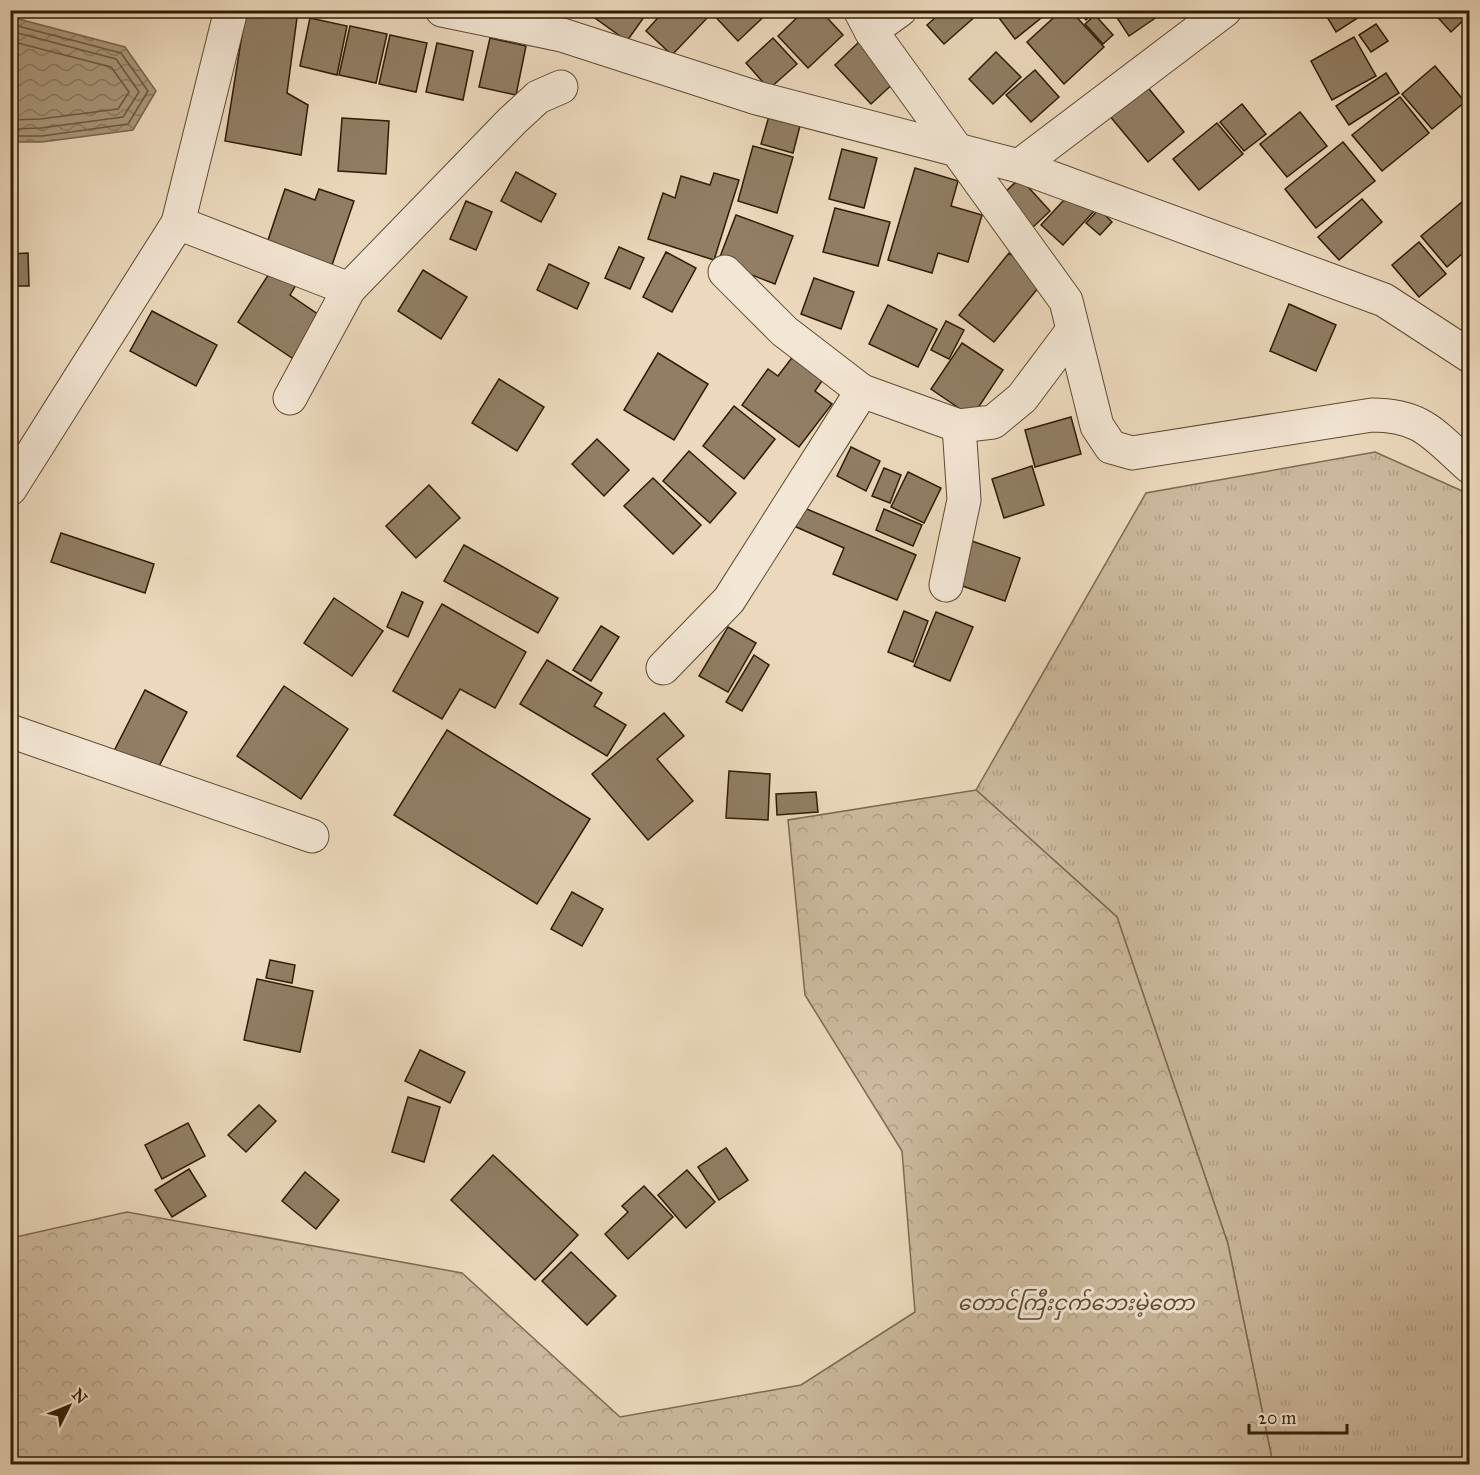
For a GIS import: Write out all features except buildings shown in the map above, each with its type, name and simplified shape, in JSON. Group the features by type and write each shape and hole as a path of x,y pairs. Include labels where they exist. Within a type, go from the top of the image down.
{"street":[{"path":"10,489 178,223 231,10"},
{"path":"441,10 562,35 758,98 1019,166 1384,300 1467,351"},
{"path":"900,10 865,21 1066,301 1097,426 1111,447 1132,453 1372,415 1396,415 1422,424 1470,467"},
{"path":"1019,166 1225,10"},
{"path":"290,398 349,289 512,121 538,97 561,87"},
{"path":"178,223 349,289"},
{"path":"725,272 784,331 862,391 959,426 993,422 1022,398 1073,330"},
{"path":"663,668 729,600 862,391"},
{"path":"946,585 964,500 959,426"},
{"path":"10,731 312,836"}],"green space":[{"path":"1375,452 1469,494 1469,1464 1273,1464 1228,1244 1117,917 976,790 1146,493"},
{"name":"တောင်ကြီးငှက်ဘေးမဲ့တော","path":"976,790 1117,917 1228,1244 1273,1464 11,1464 11,1238 127,1212 462,1273 620,1417 801,1385 915,1312 902,1151 805,995 788,820"}],"water":[{"path":"11,17 125,47 156,91 133,130 42,142 11,142"}]}
